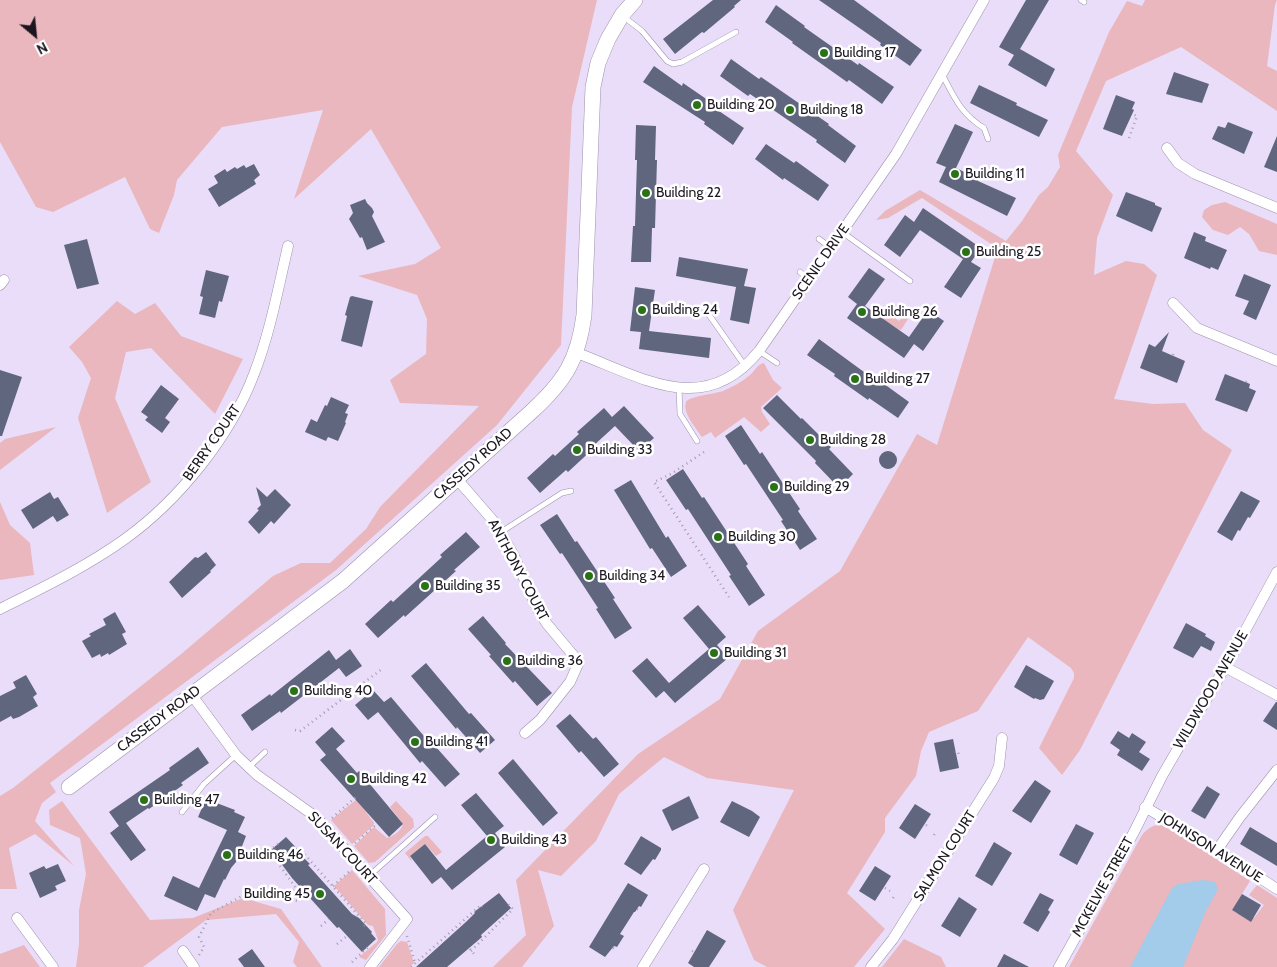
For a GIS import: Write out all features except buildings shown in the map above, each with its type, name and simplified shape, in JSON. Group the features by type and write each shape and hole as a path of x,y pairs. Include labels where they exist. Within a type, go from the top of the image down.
{"street":[{"name":"CASSEDY ROAD","path":"69,787 343,581 550,394 564,376 576,353 582,335 593,87 603,51 622,15 635,0"},
{"name":"SCENIC DRIVE","path":"576,353 651,381 679,388 694,389 712,385 730,377 745,366 759,351 896,154 984,0"},
{"path":"1167,148 1178,163 1195,174 1277,208"},
{"name":"BERRY COURT","path":"0,610 89,562 124,539 150,519 192,475 223,433 254,376 268,333 288,246"},
{"path":"1173,303 1197,328 1277,361"},
{"name":"ANTHONY COURT","path":"457,479 491,516 514,556 536,608 578,662 570,682 540,720 525,733"},
{"name":"WILDWOOD AVENUE","path":"1145,807 1277,572"},
{"path":"1225,667 1277,695"},
{"name":"SUSAN COURT","path":"191,694 236,755 248,768 305,808 323,826 407,919 403,924"},
{"name":"SALMON COURT","path":"871,967 893,939 994,778 1000,761 1002,738"},
{"path":"1217,850 1277,770"},
{"name":"JOHNSON AVENUE","path":"1145,807 1277,889"},
{"name":"MCKELVIE STREET","path":"1059,967 1134,832 1145,807"},
{"path":"643,967 704,869"},
{"path":"17,918 53,967"},
{"path":"370,967 403,924"},
{"path":"182,951 193,966"}],"lane":[{"path":"622,15 642,31 667,61 673,64 682,62 736,32"},
{"path":"942,74 961,109 972,121 984,128 988,139"},
{"path":"842,232 910,281"},
{"path":"819,239 831,248"},
{"path":"800,272 809,279"},
{"path":"707,312 745,366"},
{"path":"759,351 777,363"},
{"path":"679,388 680,414 697,441"},
{"path":"501,532 562,493 571,491"},
{"path":"248,768 265,752"},
{"path":"182,812 204,784 236,755"},
{"path":"369,876 435,816"}],"path":[{"path":"1129,138 1137,116 1132,114"},
{"path":"704,452 672,474 654,482 729,597"},
{"path":"295,730 300,731 382,669"},
{"path":"955,752 958,751 959,756"},
{"path":"323,826 356,797"},
{"path":"346,851 377,824"},
{"path":"278,844 269,851 296,888 293,890 297,895 296,897"},
{"path":"298,851 300,849 366,924 364,926"},
{"path":"332,886 358,864"},
{"path":"318,877 322,874"},
{"path":"885,888 890,891"},
{"path":"193,966 204,947 199,937 211,913 253,890 264,896 299,901 306,894"},
{"path":"340,902 344,899"},
{"path":"475,955 470,950 513,909 507,903"},
{"path":"411,967 481,905 482,907"},
{"path":"321,926 329,919"},
{"path":"403,924 415,963"},
{"path":"453,930 456,933"},
{"path":"336,944 347,936"},
{"path":"352,962 368,947"},
{"path":"428,952 431,955"}],"shaded area":[{"path":"0,0 597,0 572,107 561,345 497,425 336,570 50,783 56,792 42,803 35,821 74,866 35,834 9,848 17,889 0,889 0,796 13,788 180,655 273,576 301,563 330,563 366,529 380,507 479,406 400,403 390,380 426,354 427,319 417,295 358,276 415,264 441,248 371,129 294,199 323,110 222,127 177,180 174,195 159,233 150,229 125,177 53,212 36,207 0,142"},
{"path":"1145,0 1277,0 1267,66 1277,71 1277,111 1181,47 1106,81 1076,151 1113,195 1097,238 1094,275 1126,261 1144,264 1157,275 1114,399 1153,404 1185,403 1203,430 1232,450 1080,750 1062,775 1039,748 1074,678 1074,673 1071,668 1028,637 978,711 929,732 921,751 916,776 885,818 885,832 847,893 885,929 854,967 767,967 754,960 733,910 794,790 707,778 664,757 619,794 596,841 561,876 538,870 554,926 522,967 493,967 526,935 516,880 638,754 720,699 758,631 840,571 917,434 937,445 995,257 994,246 922,198 888,218 876,220 885,211 920,190 1006,241 1039,195 1048,187 1060,167 1058,155 1109,32 1127,1 1142,6"},
{"path":"1225,202 1277,224 1277,255 1259,251 1249,234 1240,227 1228,235 1213,230 1202,217 1204,210 1212,205"},
{"path":"117,301 135,314 155,303 181,336 243,359 215,414 151,348 126,352 115,398 151,482 107,513 78,418 91,378 82,362 69,347"},
{"path":"879,307 899,321 904,316 908,319 901,330 876,314 875,312"},
{"path":"764,363 773,380 782,388 761,407 770,424 761,432 744,417 715,438 711,432 702,437 688,416 685,406 686,402 692,398 730,388 744,380 758,366"},
{"path":"56,427 0,470 0,443 5,439"},
{"path":"0,502 10,525 30,543 34,575 0,580"},
{"path":"357,799 374,823 352,844 331,820"},
{"path":"62,801 150,920 193,918 243,898 281,909 322,967 297,967 293,962 299,942 276,914 206,920 143,967 76,967 79,944 79,910 86,874 80,838 50,825 49,810"},
{"path":"396,801 413,819 414,827 375,862 369,863 354,846 374,827 387,838 399,831 403,824 390,807"},
{"path":"1160,825 1170,829 1250,881 1232,910 1238,914 1241,910 1254,918 1264,905 1249,895 1257,885 1277,898 1277,967 1069,967 1142,835 1150,828"},
{"path":"425,836 428,836 442,852 436,856 425,844 410,856 412,862 405,853"},
{"path":"352,870 385,909 386,935 366,960 359,957 378,940 373,926 368,925 334,886"},
{"path":"904,939 941,957 946,967 882,967"},
{"path":"401,941 407,942 414,963 410,967 379,967 397,944"},
{"path":"24,945 40,967 0,967 0,954"}],"water":[{"path":"1203,880 1215,882 1218,889 1205,913 1183,967 1130,967 1172,888 1178,884"}],"place":[{"name":"Building 17","path":"824,53"},
{"name":"Building 20","path":"697,105"},
{"name":"Building 18","path":"790,110"},
{"name":"Building 11","path":"955,174"},
{"name":"Building 22","path":"646,193"},
{"name":"Building 25","path":"966,252"},
{"name":"Building 24","path":"642,310"},
{"name":"Building 26","path":"862,312"},
{"name":"Building 27","path":"855,379"},
{"name":"Building 28","path":"810,440"},
{"name":"Building 33","path":"577,450"},
{"name":"Building 29","path":"774,487"},
{"name":"Building 30","path":"718,537"},
{"name":"Building 34","path":"589,576"},
{"name":"Building 35","path":"425,586"},
{"name":"Building 31","path":"714,653"},
{"name":"Building 36","path":"507,661"},
{"name":"Building 40","path":"294,691"},
{"name":"Building 41","path":"415,742"},
{"name":"Building 42","path":"351,779"},
{"name":"Building 47","path":"144,800"},
{"name":"Building 43","path":"491,840"},
{"name":"Building 46","path":"227,855"},
{"name":"Building 45","path":"320,894"}]}
